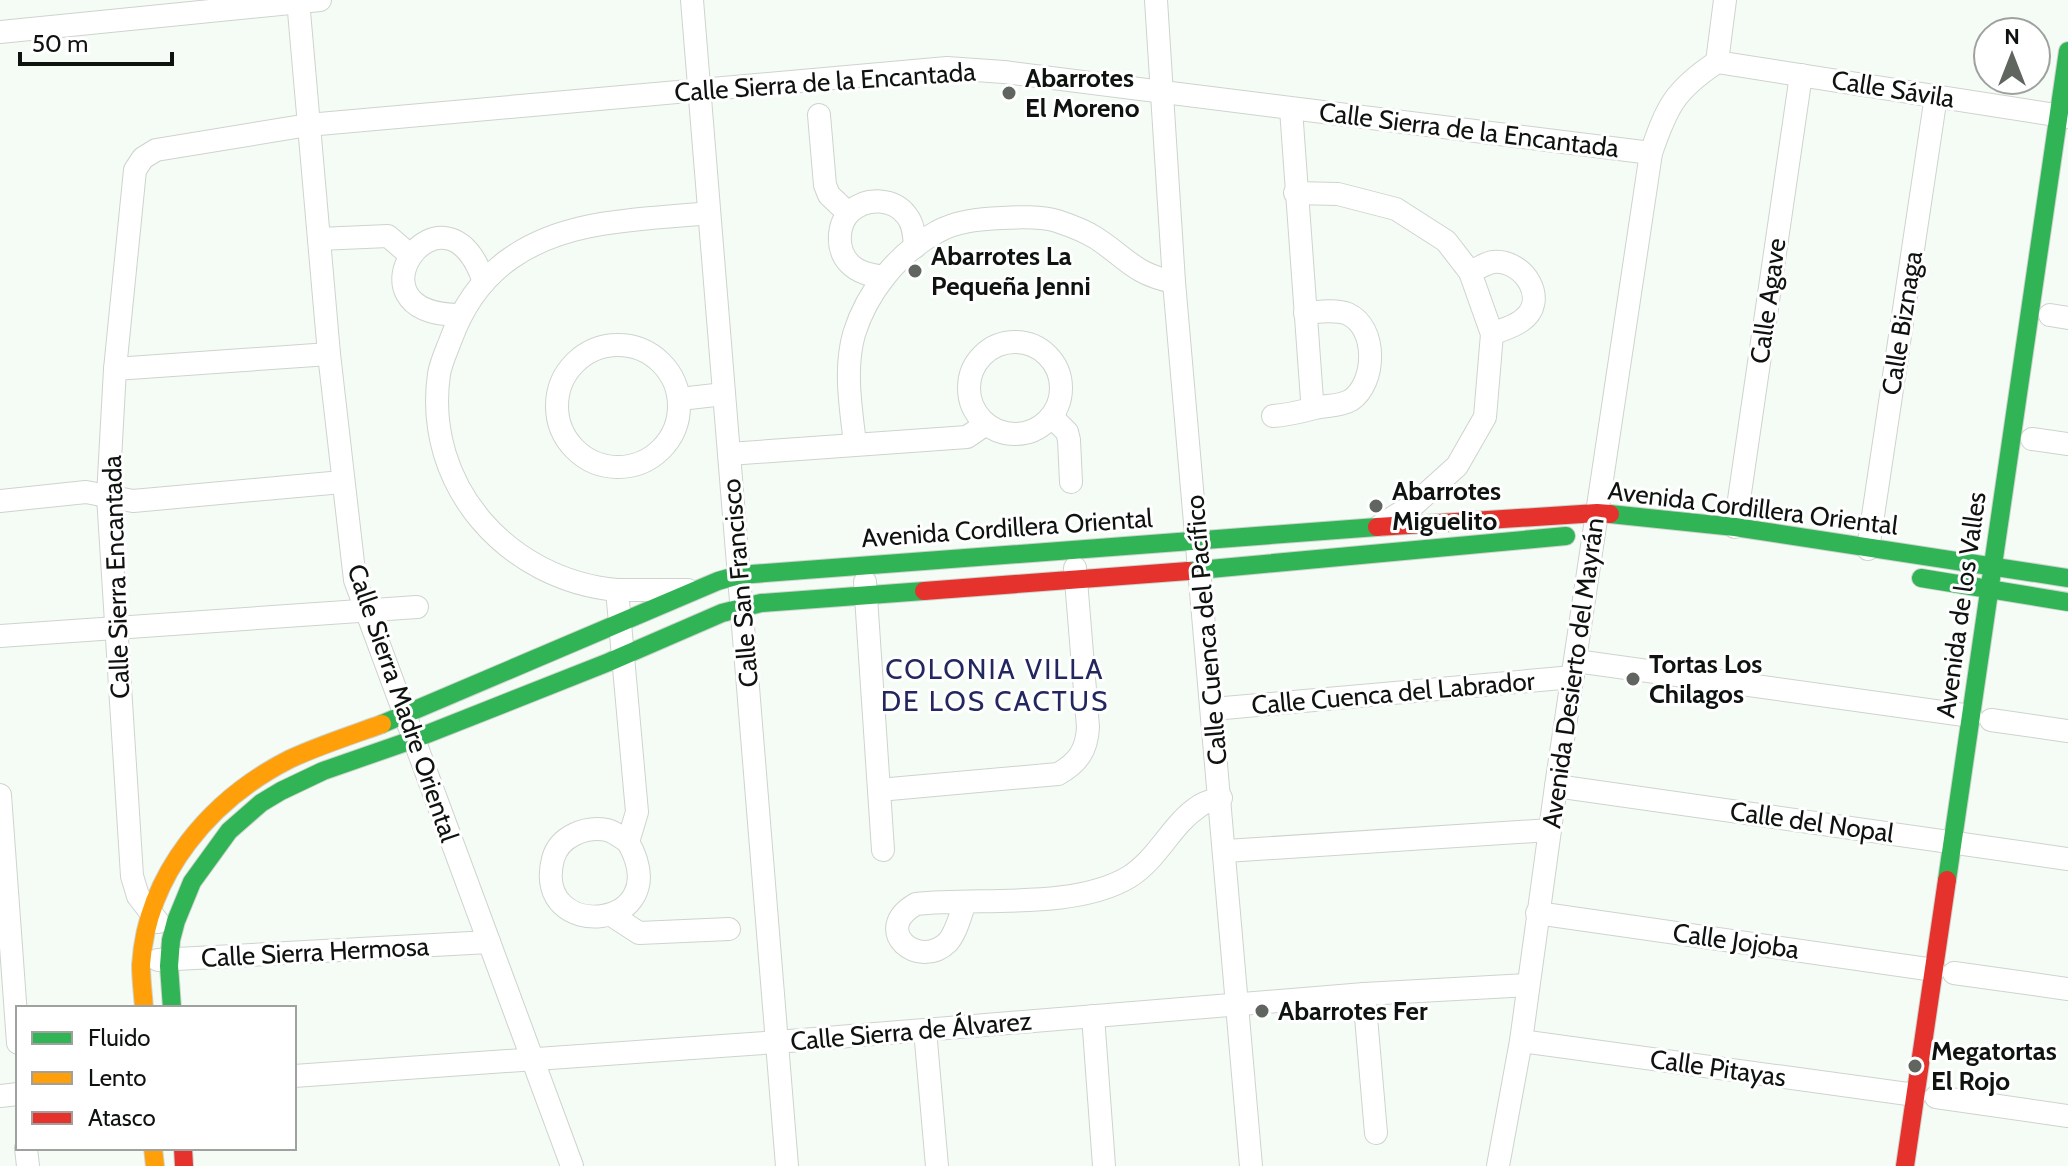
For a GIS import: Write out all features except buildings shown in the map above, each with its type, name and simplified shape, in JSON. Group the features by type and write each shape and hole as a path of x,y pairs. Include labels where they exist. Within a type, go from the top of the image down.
{"street":[{"name":"Calle San Francisco","path":"692,0 787,1166"},
{"name":"Calle Cuenca del Pacífico","path":"1156,0 1174,282 1226,851 1251,1166"},
{"path":"1717,62 1725,0"},
{"path":"0,32 170,8 305,1"},
{"name":"Calle Sierra Madre Oriental","path":"305,1 308,125 342,482 355,580 572,1166"},
{"name":"Avenida de los Valles","path":"1905,1166 1931,1096 1986,719 1993,567 2063,116 2068,51"},
{"name":"Calle Sávila","path":"1717,62 2063,116"},
{"name":"Avenida Desierto del Mayrán","path":"1498,1164 1521,1041 1556,786 1600,527 1651,153 1664,115 1679,91 1717,62"},
{"name":"Calle Sierra de la Encantada","path":"143,158 156,150 308,125 947,68 1004,72 1651,153"},
{"name":"Calle Agave","path":"1735,527 1801,75"},
{"name":"Calle Biznaga","path":"1868,549 1936,96"},
{"path":"1291,109 1312,400 1318,407"},
{"path":"819,115 825,185 829,195 848,213"},
{"name":"Calle Sierra Encantada","path":"143,158 135,170 115,369 108,496 132,876 138,896 171,949"},
{"path":"1295,193 1338,194 1396,209 1446,241 1470,272 1492,334 1485,417 1457,466 1416,503 1376,528"},
{"path":"884,277 864,273 849,263 840,248 840,229 848,213 862,204 878,200 894,204 906,215 914,229 915,247"},
{"path":"698,590 617,590 557,577 519,557 485,525 458,487 444,453 437,407 440,370 460,315 484,282 510,259 541,240 582,227 709,213"},
{"path":"855,444 848,384 854,336 868,300 884,277 915,247 939,230 974,219 1014,217 1054,220 1094,236 1132,268 1151,277 1174,282"},
{"path":"319,239 388,236 410,255"},
{"path":"460,315 426,311 412,301 404,279 410,255 421,244 437,238 453,239 468,248 477,261 484,282"},
{"path":"1470,272 1492,262 1510,264 1524,272 1534,294 1532,309 1522,321 1492,334"},
{"path":"1273,416 1299,414 1318,407 1329,408 1351,399 1364,385 1369,371 1369,338 1348,314 1305,313"},
{"path":"1010,342 1028,343 1044,352 1056,366 1062,383 1060,401 1052,417 1037,429 1020,434 1002,432 986,424 974,410 969,393 971,375 979,359 993,347 1010,342"},
{"path":"610,344 635,346 656,357 672,376 680,399 678,423 667,444 648,460 625,467 601,466 579,454 563,436 556,413 557,389 569,367 587,352 610,344"},
{"path":"115,369 329,354"},
{"path":"680,399 724,394"},
{"path":"1052,417 1067,432 1071,482"},
{"path":"729,454 967,437 986,424"},
{"path":"2032,438 2068,444"},
{"path":"0,501 86,492 133,501 342,482"},
{"name":"Avenida Cordillera Oriental","path":"172,1006 171,949 189,887 214,848 241,819 271,796 310,776 623,656 720,613 742,606 1201,570 1600,527"},
{"name":"Avenida Cordillera Oriental","path":"144,1006 141,962 151,914 164,879 187,841 213,811 248,782 293,758 405,716 739,575 1376,528 1735,527 1993,567 2014,562 2068,578"},
{"name":"Avenida Cordillera Oriental","path":"1631,535 1702,542"},
{"path":"879,790 1058,774 1071,767 1081,755 1087,741 1088,727 1074,549"},
{"name":"Avenida de los Valles","path":"2008,601 2014,562"},
{"path":"863,565 883,850"},
{"name":"Avenida Cordillera Oriental","path":"1902,575 1990,590 2008,601 2068,602"},
{"path":"617,590 637,812 628,842"},
{"path":"0,636 417,607"},
{"name":"Calle Cuenca del Labrador","path":"1213,709 1574,669 2068,731"},
{"name":"Calle del Nopal","path":"1556,786 2068,859"},
{"path":"0,795 16,1015"},
{"path":"965,902 1071,895 1101,889 1129,877 1151,860 1187,816 1200,805 1221,798"},
{"path":"588,829 610,831 628,842 639,861 640,883 630,903 613,916 591,919 570,912 555,896 549,875 554,854 568,837 588,829"},
{"path":"1226,851 1550,830"},
{"name":"Calle Jojoba","path":"1537,913 2068,989"},
{"path":"613,916 639,933 729,929"},
{"name":"Calle Sierra Hermosa","path":"141,962 171,949 489,942"},
{"name":"Calle Sierra de Álvarez","path":"296,1076 777,1042 1364,994 1528,985"},
{"path":"1364,994 1376,1133"},
{"path":"1093,1016 1104,1166"},
{"path":"925,1030 937,1166"},
{"name":"Calle Pitayas","path":"1521,1041 2068,1116"},
{"path":"1498,1164 1522,1166"}],"traffic: fast":[{"path":"1947,880 2068,51"},
{"path":"1610,514 1735,527 2068,578"},
{"path":"382,724 718,581 739,575 1377,527"},
{"path":"1188,571 1566,536"},
{"path":"1921,578 2068,602"},
{"path":"172,1006 171,940 192,882 229,831 261,803 281,791 323,771 412,740 609,662 722,613 761,603 924,591"}],"traffic: slow":[{"path":"144,1006 141,965 146,931 170,870 188,842 234,795 261,776 301,754 382,724"},
{"path":"153,1150 155,1166"}],"traffic: jam":[{"path":"1377,527 1610,514"},
{"path":"924,591 1188,571"},
{"path":"1905,1166 1947,880"},
{"path":"183,1150 184,1166"}],"place":[{"name":"Abarrotes El Moreno","path":"1009,93"},
{"name":"Abarrotes La Pequeña Jenni","path":"915,271"},
{"name":"Abarrotes Miguelito","path":"1376,506"},
{"name":"Tortas Los Chilagos","path":"1633,679"},
{"name":"Abarrotes Fer","path":"1262,1011"},
{"name":"Megatortas El Rojo","path":"1915,1066"}],"district":[{"name":"COLONIA VILLA DE LOS CACTUS","path":"995,685"}]}
